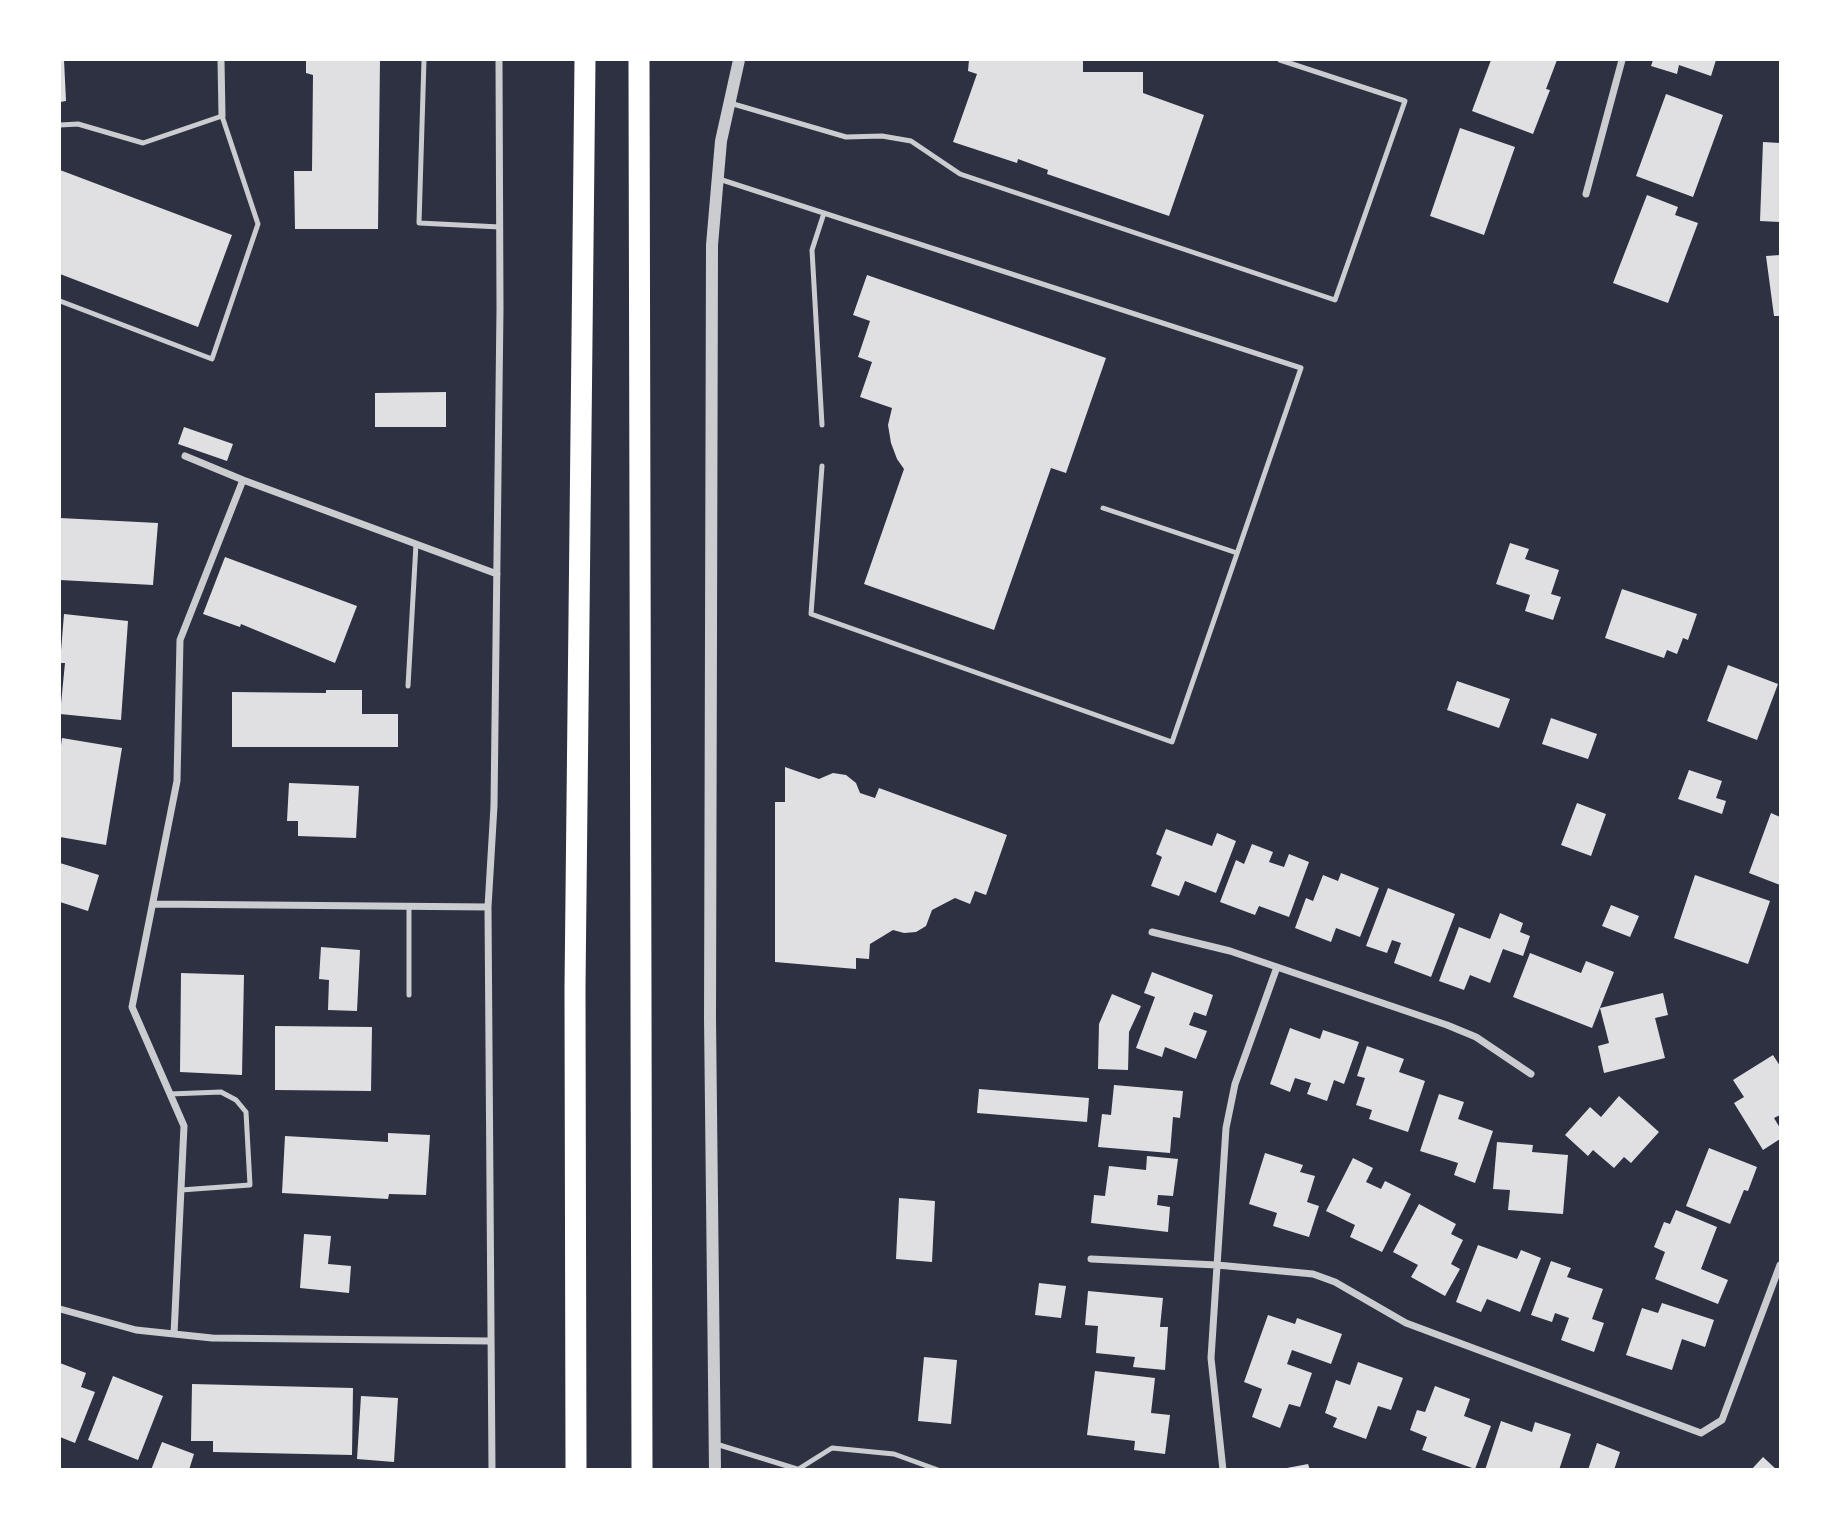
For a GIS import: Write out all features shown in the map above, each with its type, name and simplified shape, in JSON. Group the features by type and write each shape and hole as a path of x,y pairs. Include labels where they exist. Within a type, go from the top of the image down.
{"highway":[{"path":"576,1469 575,987 584,60"},
{"path":"639,60 642,1469"}],"street":[{"path":"221,60 222,116"},
{"path":"492,1469 488,907 494,806 500,227 499,60"},
{"path":"715,1469 710,1018 712,245 716,178 739,60"},
{"path":"1586,194 1622,60"},
{"path":"185,456 496,574"},
{"path":"174,1334 184,1126 132,1007 177,781 180,640 243,480"},
{"path":"152,904 488,907"},
{"path":"1152,932 1230,951 1476,1037 1531,1074"},
{"path":"1223,1469 1211,1358 1226,1128 1235,1084 1277,967"},
{"path":"1091,1259 1217,1265 1313,1274 1335,1282 1405,1323 1701,1433 1722,1420 1780,1265"},
{"path":"60,1309 136,1330 212,1338 490,1342"}],"lane":[{"path":"424,60 419,223 500,227"},
{"path":"729,103 846,137 882,136 911,141 960,174 1335,300 1405,101 1280,60"},
{"path":"60,125 78,124 143,144 222,116 258,224 212,359 60,301"},
{"path":"716,178 1301,368 1172,742 811,614 822,466"},
{"path":"822,425 812,250 824,213"},
{"path":"1103,508 1237,553"},
{"path":"408,686 416,544"},
{"path":"409,906 409,995"},
{"path":"170,1094 221,1093 236,1100 246,1112 250,1185 181,1190"},
{"path":"715,1444 797,1469 832,1448 894,1454 938,1469"}],"building":[{"path":"60,60 64,60 66,101 60,102"},
{"path":"306,60 380,60 378,229 295,229 294,171 312,171 313,75 306,73"},
{"path":"969,60 1083,60 1083,72 1143,72 1143,93 1204,115 1169,216 1047,174 1048,170 1018,159 1017,163 953,142 977,74 968,71"},
{"path":"1491,60 1557,60 1546,89 1550,90 1533,134 1472,111"},
{"path":"1653,60 1716,60 1711,76 1679,65 1677,74 1651,66"},
{"path":"1666,94 1723,115 1693,197 1636,176"},
{"path":"1460,128 1515,147 1484,235 1430,216"},
{"path":"1763,142 1780,143 1780,222 1760,221"},
{"path":"60,170 232,235 198,327 60,274"},
{"path":"1647,195 1678,207 1675,215 1698,223 1668,303 1613,283"},
{"path":"1780,255 1780,316 1774,316 1766,256"},
{"path":"867,275 1106,358 1066,473 1051,468 994,630 864,584 904,469 891,443 888,425 892,408 860,397 872,362 858,357 870,321 853,315"},
{"path":"446,392 446,427 375,427 375,393"},
{"path":"184,427 233,444 227,461 178,444"},
{"path":"60,518 158,523 153,585 60,580"},
{"path":"1510,543 1529,549 1525,559 1559,570 1551,594 1561,597 1553,620 1525,611 1530,595 1496,584"},
{"path":"225,557 357,606 335,663 241,624 240,627 203,614"},
{"path":"1622,589 1697,614 1688,640 1683,638 1677,654 1667,650 1664,658 1605,638"},
{"path":"64,614 128,621 121,720 60,714 65,663 60,663"},
{"path":"1728,665 1778,684 1757,740 1707,721"},
{"path":"1457,681 1510,699 1499,728 1447,710"},
{"path":"326,690 362,690 362,714 398,714 398,747 232,747 232,692 326,693"},
{"path":"1551,718 1597,734 1588,759 1542,744"},
{"path":"62,738 122,748 106,845 60,837"},
{"path":"785,767 819,779 833,773 846,775 856,783 860,793 875,798 879,788 1007,835 986,895 975,891 970,904 955,898 932,910 926,926 916,932 893,930 870,944 869,959 856,958 856,969 775,962 775,802 785,802"},
{"path":"1689,770 1722,781 1716,798 1726,801 1722,814 1678,799"},
{"path":"289,783 359,786 356,838 298,836 298,821 287,821"},
{"path":"1577,803 1606,814 1591,856 1561,845"},
{"path":"1771,813 1780,817 1780,885 1749,873"},
{"path":"1166,829 1212,846 1217,833 1236,841 1216,893 1185,881 1179,896 1151,886 1162,857 1156,854"},
{"path":"1252,844 1273,852 1269,862 1284,867 1289,854 1309,862 1289,917 1259,906 1255,915 1220,902 1236,860 1244,864"},
{"path":"60,863 99,875 88,911 60,902"},
{"path":"1341,873 1379,888 1360,937 1336,928 1331,942 1295,928 1306,898 1313,901 1323,875 1338,881"},
{"path":"1695,875 1770,901 1748,964 1674,938"},
{"path":"1388,888 1455,914 1431,977 1394,963 1401,943 1392,940 1387,953 1366,946"},
{"path":"1611,905 1639,916 1630,937 1602,926"},
{"path":"1500,913 1523,923 1520,932 1530,936 1523,956 1503,949 1490,983 1470,975 1464,990 1439,981 1459,927 1490,939"},
{"path":"321,947 360,950 357,1011 328,1010 329,980 319,979"},
{"path":"1530,953 1581,973 1586,961 1614,972 1592,1028 1513,997"},
{"path":"1152,972 1213,995 1206,1016 1194,1012 1189,1025 1207,1031 1196,1059 1165,1047 1162,1057 1136,1048 1155,997 1144,993"},
{"path":"181,973 244,975 242,1075 180,1072"},
{"path":"1663,993 1668,1015 1655,1018 1665,1058 1604,1073 1598,1046 1609,1043 1600,1008"},
{"path":"1112,994 1141,1006 1129,1032 1128,1070 1098,1069 1099,1024"},
{"path":"275,1026 372,1027 371,1091 275,1090"},
{"path":"1290,1028 1320,1039 1323,1030 1359,1042 1344,1084 1334,1080 1327,1101 1307,1094 1311,1083 1295,1078 1290,1092 1270,1084"},
{"path":"1367,1046 1404,1059 1399,1072 1425,1081 1408,1132 1369,1119 1372,1110 1356,1105 1365,1078 1357,1076"},
{"path":"1773,1055 1780,1066 1780,1115 1774,1118 1780,1128 1780,1139 1763,1150 1734,1103 1744,1097 1733,1080"},
{"path":"1114,1085 1183,1091 1180,1118 1173,1117 1170,1153 1098,1147 1102,1114 1111,1115"},
{"path":"979,1089 1089,1098 1087,1122 977,1113"},
{"path":"1439,1094 1464,1102 1458,1119 1493,1131 1475,1183 1454,1175 1458,1163 1420,1151"},
{"path":"1619,1096 1659,1132 1631,1163 1624,1157 1614,1168 1593,1150 1588,1156 1565,1135 1590,1107 1601,1117"},
{"path":"388,1133 430,1135 426,1195 389,1194 388,1199 282,1193 285,1136 388,1142"},
{"path":"1497,1142 1533,1145 1532,1152 1568,1155 1563,1214 1508,1210 1510,1190 1493,1189"},
{"path":"1709,1148 1757,1167 1748,1191 1744,1190 1730,1224 1686,1206"},
{"path":"1265,1153 1303,1165 1300,1172 1315,1176 1307,1202 1319,1206 1309,1237 1273,1226 1277,1213 1249,1204"},
{"path":"1147,1156 1178,1159 1173,1196 1158,1195 1157,1205 1170,1207 1168,1232 1091,1223 1094,1195 1105,1196 1109,1166 1146,1170"},
{"path":"1353,1158 1373,1168 1366,1182 1381,1189 1385,1181 1411,1194 1382,1252 1350,1237 1355,1225 1326,1211"},
{"path":"899,1198 935,1201 932,1262 896,1259"},
{"path":"1419,1204 1456,1224 1451,1234 1463,1240 1451,1264 1460,1269 1445,1296 1411,1277 1418,1265 1393,1252"},
{"path":"1676,1210 1717,1227 1701,1269 1728,1280 1718,1304 1655,1279 1665,1252 1654,1247 1664,1222 1670,1224"},
{"path":"304,1234 331,1236 328,1264 351,1266 349,1293 300,1288"},
{"path":"1478,1245 1517,1259 1521,1250 1541,1258 1520,1312 1487,1299 1481,1312 1456,1302"},
{"path":"1551,1261 1571,1268 1567,1277 1603,1289 1592,1319 1604,1323 1594,1352 1561,1340 1569,1318 1555,1313 1552,1322 1531,1315"},
{"path":"1039,1283 1066,1286 1061,1318 1035,1315"},
{"path":"1088,1291 1163,1298 1160,1327 1168,1327 1165,1370 1133,1367 1135,1357 1096,1353 1098,1326 1085,1325"},
{"path":"1662,1303 1714,1320 1705,1347 1682,1339 1672,1370 1626,1355 1642,1308 1658,1313"},
{"path":"1268,1315 1295,1324 1297,1318 1342,1334 1331,1364 1292,1350 1287,1364 1312,1373 1300,1407 1289,1404 1280,1428 1252,1417 1262,1389 1244,1382"},
{"path":"924,1357 957,1360 951,1424 918,1421"},
{"path":"1358,1362 1403,1378 1391,1410 1378,1406 1366,1439 1333,1427 1337,1418 1325,1413 1336,1380 1350,1385"},
{"path":"60,1363 86,1373 81,1387 95,1392 75,1443 60,1437"},
{"path":"1095,1371 1155,1378 1151,1413 1170,1415 1165,1454 1134,1450 1135,1441 1087,1435"},
{"path":"113,1376 163,1396 138,1460 88,1440"},
{"path":"192,1384 353,1388 352,1455 213,1452 213,1441 191,1441"},
{"path":"1435,1386 1470,1399 1464,1416 1491,1426 1475,1469 1422,1450 1427,1437 1410,1430 1417,1410 1425,1412"},
{"path":"361,1396 398,1398 394,1462 357,1459"},
{"path":"1501,1421 1532,1432 1535,1422 1571,1434 1559,1470 1485,1470"},
{"path":"162,1442 194,1454 189,1470 151,1470"},
{"path":"1597,1443 1620,1452 1614,1470 1588,1470"},
{"path":"1763,1457 1777,1470 1751,1470"},
{"path":"1308,1464 1310,1470 1287,1470 1287,1468"}]}
